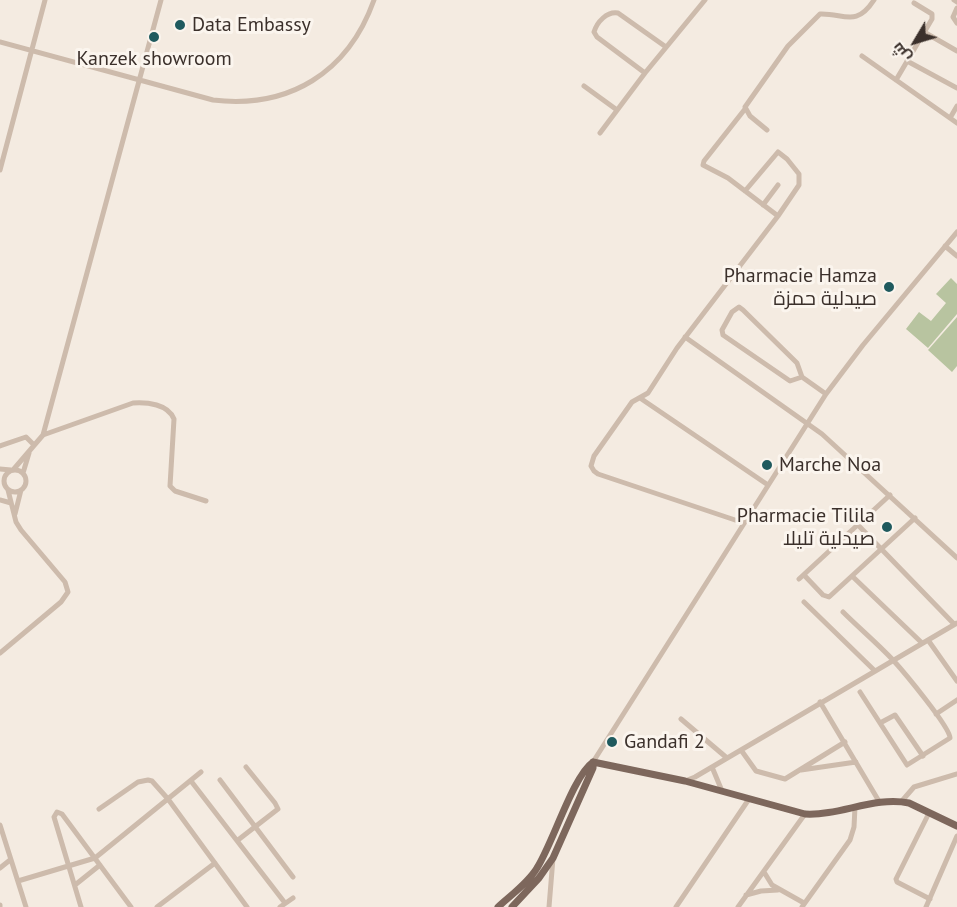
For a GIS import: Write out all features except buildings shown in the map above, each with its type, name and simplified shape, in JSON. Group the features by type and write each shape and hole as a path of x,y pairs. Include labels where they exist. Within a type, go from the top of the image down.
{"main road":[{"path":"593,762 685,781 804,814 901,802 957,826"},
{"path":"512,907 539,878 553,858 593,768 593,762"},
{"path":"498,907 539,866 578,783 593,762"}],"street":[{"path":"0,170 45,0"},
{"path":"15,516 21,490 26,481 23,473 30,452 43,435 161,0"},
{"path":"0,42 213,100 257,101 288,93 312,82 338,60 362,26 374,0"},
{"path":"600,133 645,73 705,0"},
{"path":"778,216 729,178 704,166 703,163 745,109 783,52 816,17 820,14 838,17 862,14 874,0"},
{"path":"896,80 932,18 932,14 927,9 914,3"},
{"path":"957,8 953,20 957,23"},
{"path":"645,73 597,37 594,32 596,26 609,13 618,13 666,47"},
{"path":"924,32 957,51"},
{"path":"862,56 957,123"},
{"path":"907,61 957,88"},
{"path":"584,86 617,110"},
{"path":"950,118 957,106"},
{"path":"745,109 759,125 767,130"},
{"path":"744,523 598,474 591,466 594,456 632,402 648,393 685,337 778,216 800,182 798,172 782,154 777,153 746,191"},
{"path":"763,205 778,185"},
{"path":"593,762 826,394 862,345 957,232"},
{"path":"945,246 957,256"},
{"path":"802,377 790,381 723,335 722,330 735,309 739,307 743,310 797,363 802,377 826,394"},
{"path":"685,337 808,423 957,558"},
{"path":"640,398 768,485"},
{"path":"43,435 133,403 147,402 166,409 174,419 170,486 175,491 206,501"},
{"path":"0,446 26,437 34,445"},
{"path":"0,653 61,602 68,592 65,582 21,530 5,488 4,478 7,470 30,452"},
{"path":"0,464 7,470 23,473"},
{"path":"5,488 13,492 21,490"},
{"path":"890,495 802,577 827,597 915,518"},
{"path":"0,500 11,503"},
{"path":"685,781 956,624 858,525"},
{"path":"852,576 922,643"},
{"path":"804,602 875,671"},
{"path":"843,612 893,660 936,714 951,737 923,756 906,764 860,692"},
{"path":"928,639 956,677"},
{"path":"936,714 957,700"},
{"path":"820,702 880,803"},
{"path":"880,723 895,715 923,756"},
{"path":"681,719 727,758"},
{"path":"741,750 757,772 783,779 845,742"},
{"path":"799,770 856,762"},
{"path":"238,840 275,812 278,806 246,767"},
{"path":"711,767 722,791"},
{"path":"18,881 95,858 201,772"},
{"path":"901,802 914,787 957,774"},
{"path":"220,780 293,877"},
{"path":"99,809 138,782 153,781 247,907"},
{"path":"191,781 238,840 283,905 293,898"},
{"path":"676,907 749,799"},
{"path":"764,873 769,881 803,905 850,840 854,827 855,807"},
{"path":"81,907 54,817 57,812 62,814 131,907"},
{"path":"929,813 896,879 897,882 930,899"},
{"path":"738,907 804,814"},
{"path":"946,822 957,819"},
{"path":"0,825 26,907"},
{"path":"926,907 957,836"},
{"path":"549,907 553,858"},
{"path":"0,868 10,860"},
{"path":"157,907 215,863"},
{"path":"75,885 100,865"},
{"path":"746,895 780,890"}],"green space":[{"path":"951,278 957,284 957,314 928,348 906,329 919,312 931,321 946,303 936,294"},
{"path":"957,317 957,366 952,372 928,350"}],"place":[{"name":"Data Embassy","path":"180,25"},
{"name":"Kanzek showroom","path":"154,37"},
{"name":"Pharmacie Hamza صيدلية حمزة","path":"889,287"},
{"name":"Marche Noa","path":"767,465"},
{"name":"Pharmacie Tilila صيدلية تليلا","path":"887,527"},
{"name":"Gandafi 2","path":"612,742"}]}
